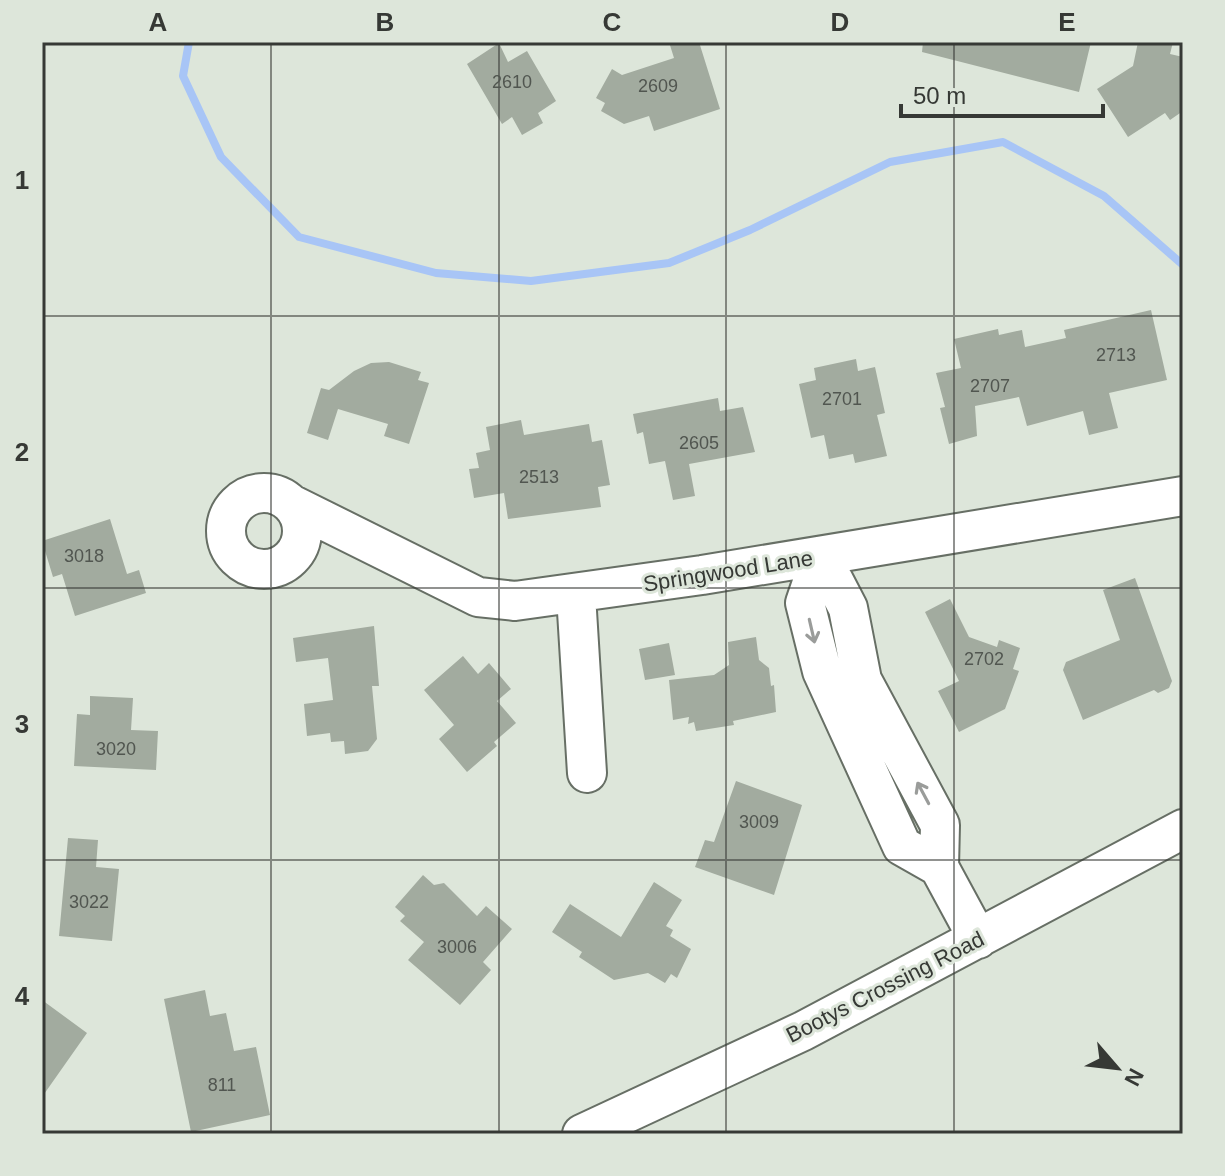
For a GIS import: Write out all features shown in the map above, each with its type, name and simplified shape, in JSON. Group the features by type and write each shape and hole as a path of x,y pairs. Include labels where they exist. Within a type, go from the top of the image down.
{"street":[{"name":"Springwood Lane","path":"291,504 478,597 515,601 576,595 1183,496"},
{"path":"821,556 805,603 822,671 902,846 939,867 978,939"},
{"path":"576,595 587,773"},
{"name":"Bootys Crossing Road","path":"582,1134 803,1031 1183,829"}],"building":[{"path":"669,42 699,42 720,109 654,131 649,116 624,124 601,111 605,103 596,98 612,69 622,75 674,58"},
{"path":"923,42 1091,42 1079,92 922,52"},
{"path":"1138,42 1173,42 1170,54 1183,57 1183,111 1170,120 1165,113 1128,137 1097,89 1133,66"},
{"path":"499,43 508,62 527,51 556,101 538,113 543,123 522,135 512,117 502,124 467,64"},
{"path":"1151,310 1167,380 1109,393 1118,428 1089,435 1083,411 1027,426 1019,397 975,406 977,436 949,444 940,408 945,407 936,373 961,368 954,339 998,329 999,335 1022,330 1025,347 1066,338 1064,330"},
{"path":"856,359 858,371 875,367 885,413 877,415 887,456 855,463 853,454 829,459 824,435 811,438 799,384 816,380 814,368"},
{"path":"389,362 421,372 418,380 429,383 409,444 384,436 388,424 338,409 328,440 307,433 321,388 329,390 354,371 371,363"},
{"path":"718,398 720,411 743,407 755,452 689,464 695,496 673,500 665,461 649,464 643,432 637,434 633,414"},
{"path":"521,420 524,435 589,424 592,442 602,440 610,485 598,487 601,507 508,519 504,493 474,498 469,469 479,468 476,453 490,450 486,427"},
{"path":"110,519 127,574 139,570 146,593 75,616 62,574 53,577 42,541"},
{"path":"1135,578 1172,681 1169,688 1158,693 1154,690 1083,720 1063,670 1066,662 1120,640 1103,590"},
{"path":"950,599 969,637 997,647 999,640 1020,648 1013,669 1019,671 1005,709 959,732 938,691 959,681 925,612"},
{"path":"374,626 379,686 372,686 377,739 368,751 345,754 344,741 331,742 330,733 307,736 304,704 333,700 328,658 296,662 293,638"},
{"path":"756,637 759,660 769,668 771,686 774,685 776,712 733,721 734,725 696,731 694,722 688,724 689,717 673,720 669,680 714,675 729,665 728,642"},
{"path":"669,643 675,675 645,680 639,649"},
{"path":"463,656 478,674 489,663 511,689 497,701 516,723 494,742 497,746 467,772 439,739 454,725 424,690"},
{"path":"90,696 133,698 131,730 158,731 156,770 74,766 77,714 90,715"},
{"path":"736,781 802,805 774,895 695,867 705,840 714,842"},
{"path":"68,838 98,840 96,867 119,869 112,941 59,936"},
{"path":"423,875 434,885 444,883 477,916 486,906 512,929 483,962 491,970 460,1005 408,960 424,942 400,921 405,916 395,907"},
{"path":"654,882 682,900 666,926 673,930 670,936 691,949 677,978 671,974 665,983 648,973 614,980 579,957 582,952 552,932 570,904 621,937"},
{"path":"205,990 210,1016 226,1013 234,1051 256,1047 270,1115 191,1132 164,999"},
{"path":"42,1000 87,1033 42,1097"}],"waterway":[{"path":"189,42 183,76 221,157 299,237 436,273 531,281 669,263 750,230 890,162 1003,142 1104,196 1183,265"}]}
